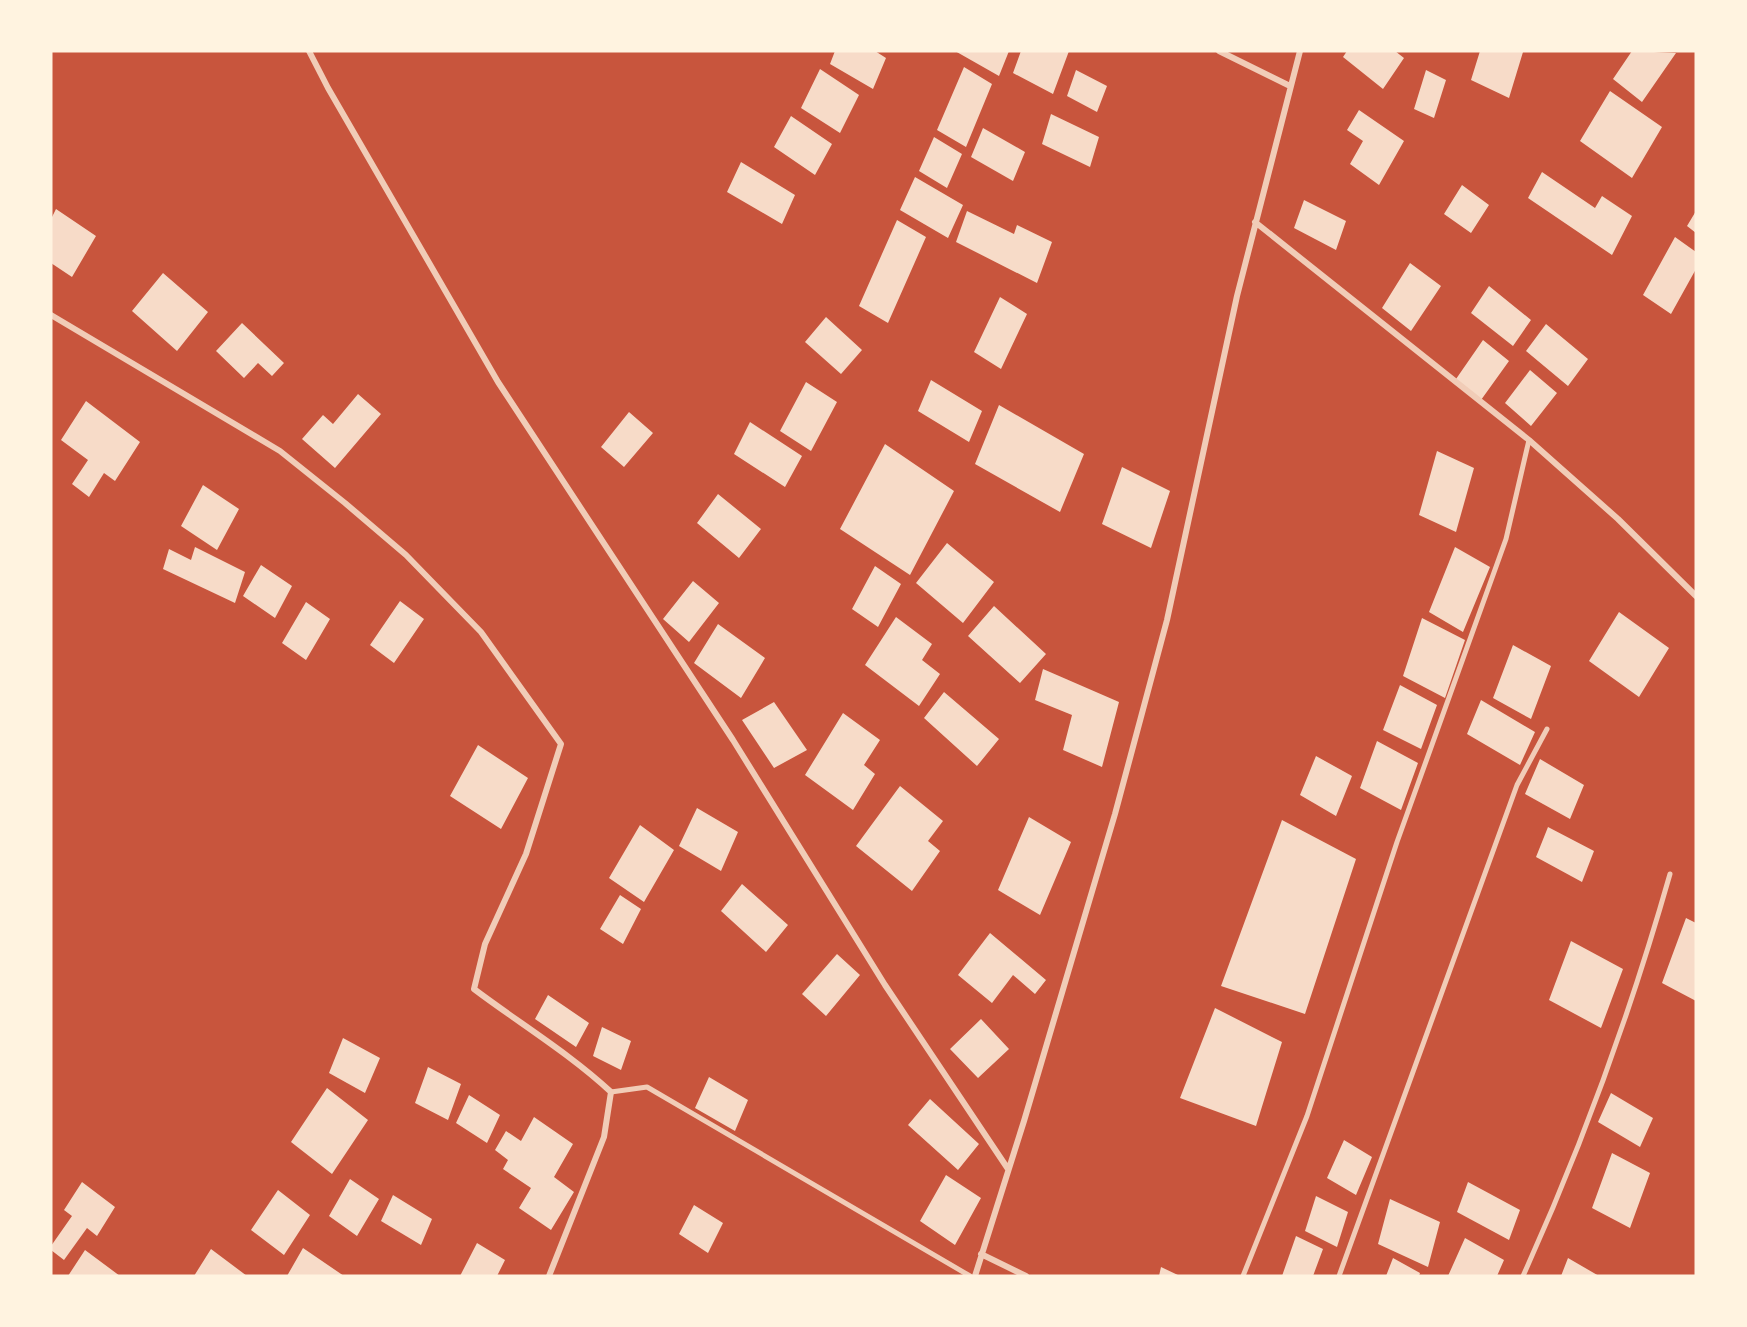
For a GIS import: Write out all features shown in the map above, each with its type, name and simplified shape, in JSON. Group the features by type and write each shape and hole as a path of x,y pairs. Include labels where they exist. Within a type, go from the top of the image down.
{"street":[{"path":"309,51 328,88 498,382 733,740 885,985 1008,1169"},
{"path":"1219,51 1290,86"},
{"path":"975,1276 1115,814 1167,620 1255,222 1300,51"},
{"path":"1255,222 1529,440 1618,519 1696,596"},
{"path":"51,315 197,400 290,459 406,555 481,632 525,692 561,744 526,854 485,944 474,989 583,1065 611,1092"},
{"path":"1243,1276 1307,1116 1397,842 1506,539 1529,440"},
{"path":"1339,1276 1517,786 1547,729"},
{"path":"1523,1276 1585,1129 1645,960 1670,874"},
{"path":"611,1092 647,1087 970,1276"},
{"path":"549,1276 604,1137 611,1092"},
{"path":"981,1254 1026,1276"}],"building":[{"path":"835,51 875,51 886,58 873,89 830,64"},
{"path":"955,51 1009,51 999,76"},
{"path":"1021,51 1069,51 1053,94 1013,73"},
{"path":"1347,51 1395,51 1404,58 1383,89 1343,57"},
{"path":"1480,51 1523,52 1509,98 1471,80"},
{"path":"1632,51 1676,53 1642,102 1613,79"},
{"path":"964,67 992,84 966,147 937,130"},
{"path":"820,69 859,95 840,133 801,108"},
{"path":"1076,70 1107,86 1097,112 1067,96"},
{"path":"1426,70 1446,80 1434,118 1414,109"},
{"path":"1610,91 1662,127 1632,178 1580,141"},
{"path":"1359,110 1404,141 1379,185 1350,164 1363,141 1347,130"},
{"path":"1051,114 1099,137 1090,167 1042,144"},
{"path":"791,116 832,144 815,175 774,147"},
{"path":"983,128 1025,152 1013,181 971,157"},
{"path":"934,137 962,154 947,188 919,171"},
{"path":"741,162 795,195 782,224 727,192"},
{"path":"1542,172 1595,208 1602,196 1632,216 1612,255 1528,198"},
{"path":"915,177 963,205 948,238 900,210"},
{"path":"1462,185 1489,205 1471,233 1444,214"},
{"path":"1304,200 1346,221 1336,250 1294,228"},
{"path":"56,209 96,236 72,277 51,263 51,219"},
{"path":"967,211 1014,234 1017,225 1052,242 1037,283 956,242"},
{"path":"1696,211 1696,233 1687,226"},
{"path":"897,220 926,237 888,323 859,306"},
{"path":"1675,237 1696,252 1696,269 1671,314 1643,295"},
{"path":"1410,263 1441,286 1411,331 1382,308"},
{"path":"163,273 208,312 177,351 132,311"},
{"path":"1489,286 1531,320 1513,346 1471,313"},
{"path":"1000,297 1027,314 1001,369 974,352"},
{"path":"826,317 862,350 841,374 805,342"},
{"path":"242,323 284,363 272,376 258,363 244,378 216,351"},
{"path":"1546,324 1588,359 1568,386 1526,351"},
{"path":"1483,340 1509,361 1481,400 1456,379"},
{"path":"1530,370 1557,393 1531,426 1505,403"},
{"path":"931,380 982,411 969,442 918,411"},
{"path":"806,382 837,402 811,451 780,431"},
{"path":"358,394 381,414 335,468 302,439 323,415 333,424"},
{"path":"86,401 140,442 115,481 104,473 89,497 72,484 88,460 61,440"},
{"path":"999,405 1084,454 1060,512 975,464"},
{"path":"629,412 653,433 624,467 601,447"},
{"path":"750,422 802,456 785,487 734,454"},
{"path":"885,444 954,491 910,575 840,529"},
{"path":"1437,451 1474,468 1456,532 1419,515"},
{"path":"1122,467 1170,491 1151,548 1102,524"},
{"path":"203,485 239,509 217,550 181,526"},
{"path":"718,494 761,529 739,558 697,523"},
{"path":"947,543 994,582 963,623 916,583"},
{"path":"195,547 245,572 235,603 163,569 169,549 191,560"},
{"path":"1455,547 1490,567 1463,632 1429,612"},
{"path":"261,565 292,586 275,618 243,596"},
{"path":"875,566 901,584 878,627 852,609"},
{"path":"693,581 719,603 689,642 663,619"},
{"path":"400,601 424,619 394,663 370,645"},
{"path":"306,602 330,619 306,660 282,643"},
{"path":"994,606 1046,654 1020,683 968,636"},
{"path":"1619,612 1669,648 1639,697 1589,661"},
{"path":"896,617 932,644 922,660 940,674 919,706 865,665"},
{"path":"1422,618 1465,640 1445,698 1403,676"},
{"path":"718,624 765,658 741,698 694,663"},
{"path":"1513,645 1551,666 1531,719 1493,698"},
{"path":"1043,669 1119,702 1102,767 1063,750 1072,715 1035,700"},
{"path":"1400,685 1437,705 1421,749 1383,730"},
{"path":"944,692 999,739 977,766 924,718"},
{"path":"1481,700 1535,732 1520,765 1467,734"},
{"path":"774,702 807,750 774,768 742,720"},
{"path":"843,713 880,740 864,765 875,774 853,810 805,775"},
{"path":"1377,741 1418,763 1401,810 1360,788"},
{"path":"478,745 528,778 501,829 450,796"},
{"path":"1316,756 1352,776 1336,816 1300,795"},
{"path":"1540,759 1584,785 1570,819 1525,794"},
{"path":"900,786 943,821 928,841 940,851 912,891 856,846"},
{"path":"697,808 738,832 721,871 679,846"},
{"path":"1029,817 1071,842 1040,915 998,890"},
{"path":"1282,820 1356,859 1305,1014 1221,986"},
{"path":"640,825 674,850 644,902 609,878"},
{"path":"1548,827 1594,851 1582,882 1536,857"},
{"path":"742,884 788,925 766,952 721,911"},
{"path":"620,895 641,909 623,944 600,929"},
{"path":"1686,918 1696,923 1696,1001 1662,983"},
{"path":"990,933 1046,980 1035,994 1013,975 992,1003 958,975"},
{"path":"1571,941 1623,969 1601,1028 1549,1000"},
{"path":"837,954 860,975 826,1016 802,994"},
{"path":"548,995 589,1023 576,1047 535,1019"},
{"path":"1215,1008 1282,1042 1256,1126 1180,1098"},
{"path":"981,1019 1009,1049 978,1078 950,1049"},
{"path":"602,1027 631,1041 621,1070 593,1056"},
{"path":"343,1038 380,1058 365,1093 329,1073"},
{"path":"428,1067 461,1084 448,1120 415,1103"},
{"path":"709,1077 748,1100 735,1131 695,1108"},
{"path":"327,1088 368,1120 332,1174 291,1142"},
{"path":"1611,1093 1653,1118 1640,1147 1598,1122"},
{"path":"469,1095 500,1115 487,1143 456,1123"},
{"path":"930,1099 979,1144 958,1170 908,1125"},
{"path":"534,1117 573,1144 554,1177 574,1192 551,1230 519,1208 531,1188 503,1169 508,1160 495,1150 506,1131 521,1141"},
{"path":"1344,1140 1372,1157 1356,1195 1327,1178"},
{"path":"1612,1153 1650,1173 1630,1228 1592,1208"},
{"path":"946,1175 981,1198 955,1245 920,1221"},
{"path":"350,1179 379,1199 357,1236 329,1216"},
{"path":"82,1182 115,1207 97,1236 87,1228 64,1260 51,1250 51,1246 72,1216 64,1210"},
{"path":"1468,1182 1520,1210 1509,1240 1457,1212"},
{"path":"278,1190 310,1215 284,1255 251,1230"},
{"path":"393,1195 432,1219 421,1245 381,1221"},
{"path":"1316,1196 1348,1212 1337,1247 1305,1231"},
{"path":"1390,1199 1440,1222 1428,1267 1378,1244"},
{"path":"694,1205 723,1223 708,1253 679,1234"},
{"path":"1296,1236 1323,1249 1313,1276 1282,1276"},
{"path":"1465,1238 1504,1260 1497,1276 1448,1276"},
{"path":"477,1243 505,1260 497,1276 460,1276"},
{"path":"303,1248 344,1276 287,1276"},
{"path":"211,1249 247,1276 194,1276"},
{"path":"85,1250 120,1276 68,1276"},
{"path":"1393,1258 1420,1273 1419,1276 1386,1276"},
{"path":"1568,1258 1599,1276 1561,1276"},
{"path":"1161,1267 1180,1276 1159,1276"}]}
